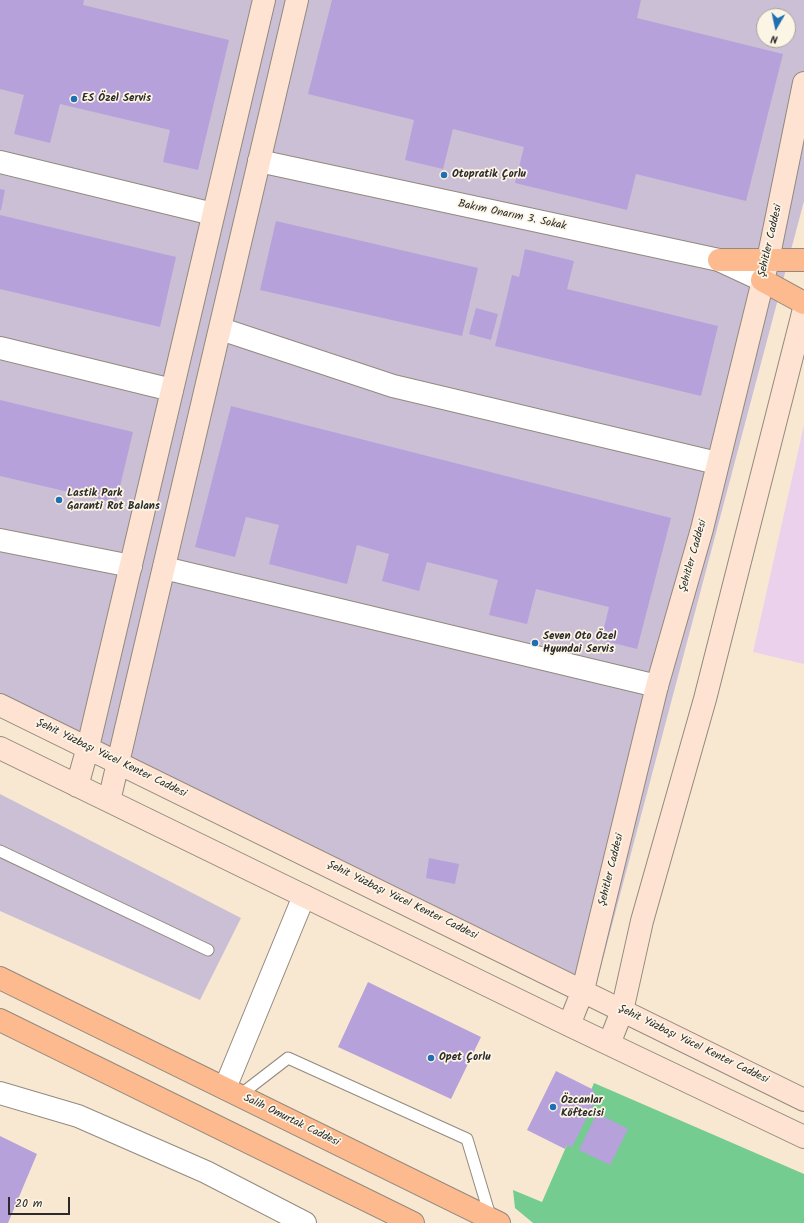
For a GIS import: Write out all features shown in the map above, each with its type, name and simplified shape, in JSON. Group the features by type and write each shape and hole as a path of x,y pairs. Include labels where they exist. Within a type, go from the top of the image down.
{"main road":[{"path":"765,270 804,260"},
{"path":"765,270 804,303"},
{"name":"Salih Omurtak Caddesi","path":"0,978 495,1221"},
{"path":"0,1020 413,1223"},
{"path":"0,1026 58,1048"}],"street":[{"path":"77,786 88,747 264,0"},
{"path":"109,801 297,0"},
{"name":"Şehitler Caddesi","path":"569,1025 583,990 657,686 702,529 765,270 804,83"},
{"name":"Bakım Onarım 3. Sokak","path":"259,161 765,270"},
{"path":"0,162 213,214"},
{"path":"609,1044 622,1011 642,921 705,699 804,309"},
{"path":"221,329 393,386 717,463"},
{"path":"0,348 172,390"},
{"path":"0,540 131,566"},
{"path":"164,568 657,686"},
{"name":"Şehit Yüzbaşı Yücel Kenter Caddesi","path":"0,705 119,762 804,1100"},
{"path":"0,748 569,1025 804,1137"},
{"path":"232,1092 304,896"},
{"path":"0,1092 78,1116 206,1172 305,1223"}],"lane":[{"path":"0,851 208,950"},
{"path":"232,1092 288,1058 467,1139 495,1221"}],"shaded area":[{"path":"0,0 804,0 804,201 590,1008 0,717"},
{"path":"804,425 804,664 753,652"},
{"path":"0,794 241,918 200,1000 0,911"}],"green space":[{"path":"594,1083 804,1174 804,1223 533,1223 515,1208 513,1190 542,1202"}],"building":[{"path":"0,0 84,0 83,5 229,40 198,170 163,162 170,130 60,104 50,143 14,134 24,95 0,89"},
{"path":"332,0 641,0 637,18 783,54 746,201 636,174 627,210 515,183 524,147 453,129 443,169 405,160 414,120 308,94"},
{"path":"0,189 5,190 1,210 0,210"},
{"path":"0,215 176,257 160,327 0,289"},
{"path":"276,221 478,268 462,336 260,290"},
{"path":"525,249 574,261 567,289 718,326 701,396 495,346 512,275 519,277"},
{"path":"476,308 498,314 491,340 469,334"},
{"path":"0,400 133,432 116,503 0,476"},
{"path":"231,406 671,518 637,649 601,640 609,607 536,589 527,624 489,615 498,580 427,562 419,591 382,581 389,554 357,545 347,584 269,564 279,525 246,517 235,557 195,547"},
{"path":"429,858 459,864 455,884 426,878"},
{"path":"368,982 481,1037 451,1099 338,1047"},
{"path":"556,1071 594,1090 593,1093 598,1096 572,1147 567,1145 565,1149 527,1130"},
{"path":"597,1113 628,1129 610,1165 579,1150"},
{"path":"0,1136 37,1154 8,1223 0,1223"}],"place":[{"name":"ES Özel Servis","path":"74,99"},
{"name":"Otopratik Çorlu","path":"444,175"},
{"name":"Lastik Park Garanti Rot Balans","path":"59,500"},
{"name":"Seven Oto Özel Hyundai Servis","path":"535,643"},
{"name":"Opet Çorlu","path":"431,1058"},
{"name":"Özcanlar Köftecisi","path":"553,1107"}]}
